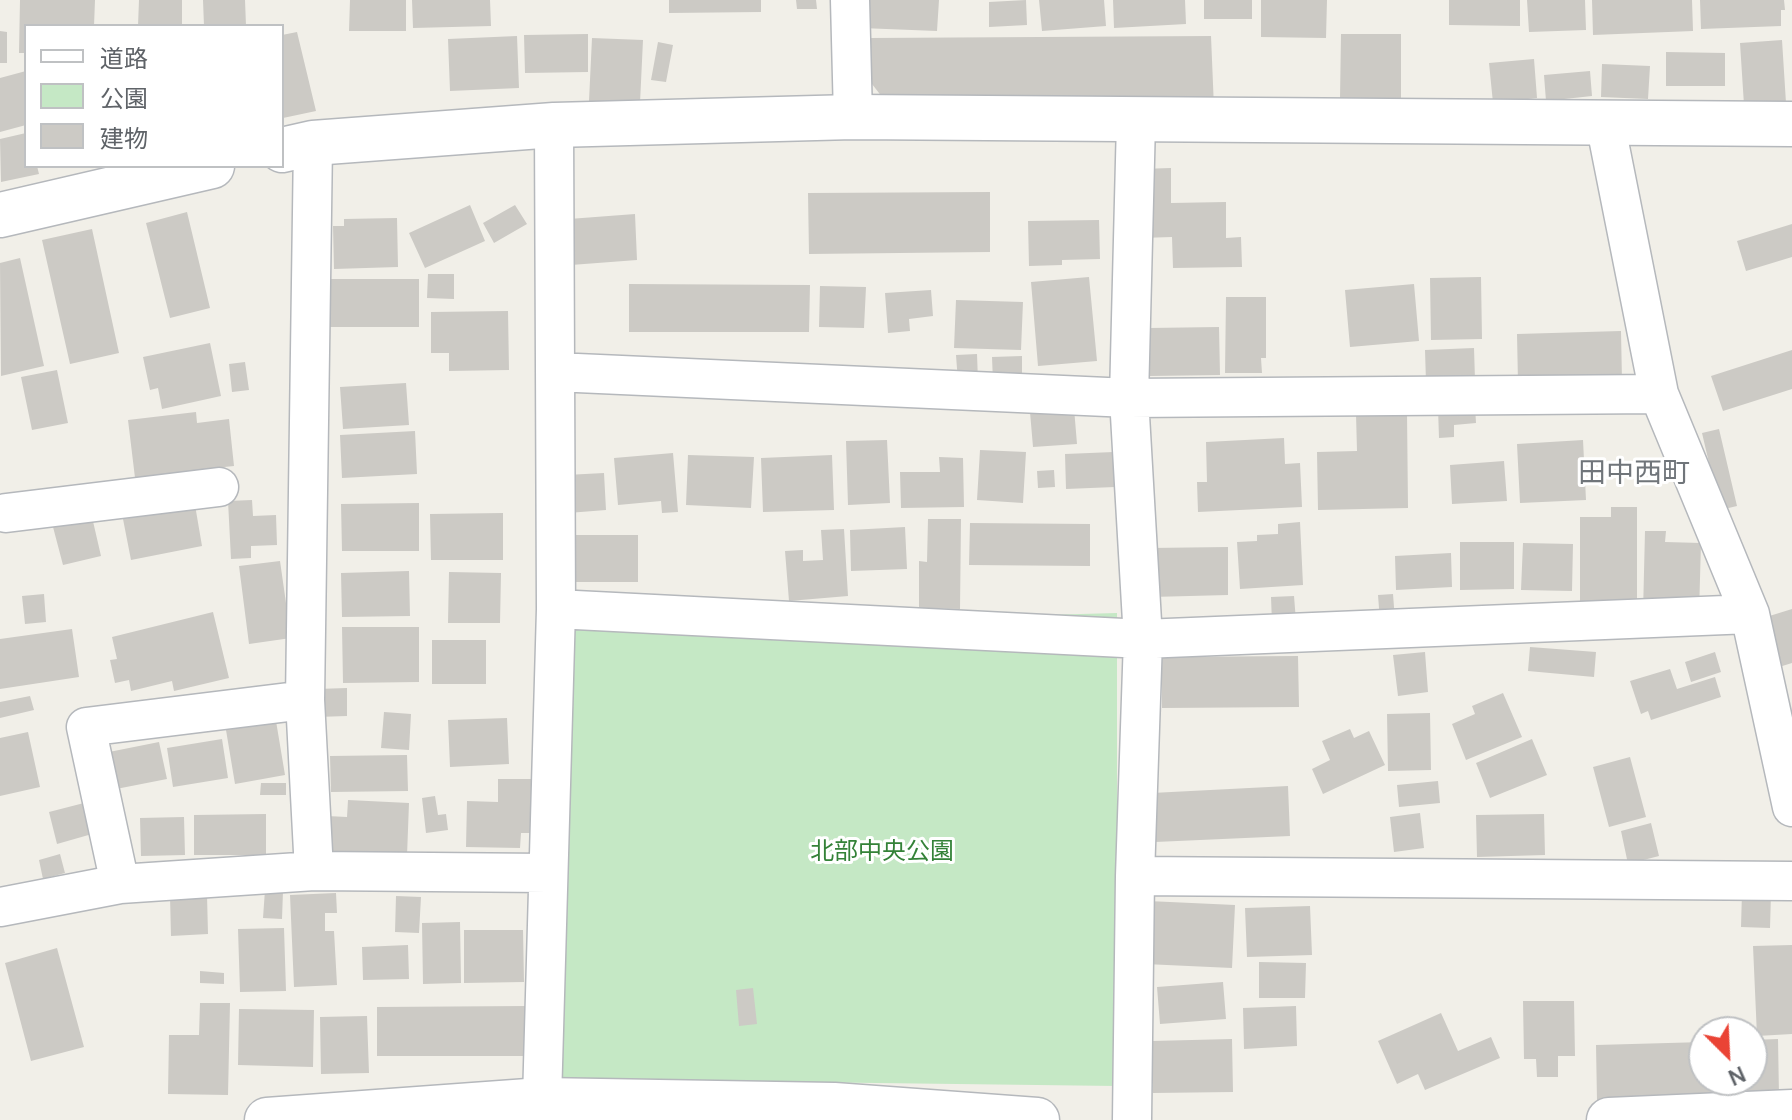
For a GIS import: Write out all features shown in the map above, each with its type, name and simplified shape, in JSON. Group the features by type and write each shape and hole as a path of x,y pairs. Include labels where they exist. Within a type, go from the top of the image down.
{"street":[{"path":"850,0 853,117"},
{"path":"314,871 305,700 298,146 554,125 853,117 1792,124"},
{"path":"1132,1120 1135,876 1143,639 1129,398 1136,121"},
{"path":"1605,122 1659,394 1750,614 1792,807"},
{"path":"542,1100 556,609 554,125"},
{"path":"0,215 203,168"},
{"path":"555,372 1129,398 1659,394"},
{"path":"2,504 219,487"},
{"path":"556,609 1143,639 1750,614"},
{"path":"120,884 86,727 305,700"},
{"path":"0,907 120,884 314,871 547,873"},
{"path":"1135,876 1792,881"},
{"path":"267,1120 542,1100 1037,1120"},
{"path":"1609,1120 1792,1112"}],"green space":[{"name":"北部中央公園","path":"1117,613 1117,1086 555,1079 572,628"}],"building":[{"path":"20,0 95,0 94,24 24,24 24,53 19,53"},
{"path":"139,0 182,0 182,24 138,24"},
{"path":"203,0 245,0 246,24 204,24"},
{"path":"350,0 406,0 406,31 349,31"},
{"path":"412,0 490,0 491,26 413,28"},
{"path":"669,0 761,0 761,12 669,13"},
{"path":"796,0 816,0 817,9 797,9"},
{"path":"862,0 939,0 937,31 861,28"},
{"path":"1026,0 1027,25 989,27 989,2"},
{"path":"1039,0 1104,0 1106,26 1042,31"},
{"path":"1113,0 1185,0 1186,24 1114,28"},
{"path":"1204,0 1252,0 1252,19 1204,19"},
{"path":"1261,0 1327,0 1326,38 1261,37"},
{"path":"1449,0 1520,0 1520,26 1449,25"},
{"path":"1527,0 1585,0 1586,30 1529,32"},
{"path":"1592,0 1692,0 1693,31 1593,35"},
{"path":"1700,0 1784,0 1785,10 1781,10 1781,26 1701,29"},
{"path":"0,31 7,32 7,63 0,63"},
{"path":"297,32 316,111 284,118 284,35"},
{"path":"588,34 588,72 525,73 524,35"},
{"path":"1341,34 1401,34 1401,100 1340,99"},
{"path":"517,36 519,88 450,91 448,39"},
{"path":"1211,36 1214,108 886,102 872,84 866,65 869,38"},
{"path":"592,38 643,40 640,103 589,101"},
{"path":"1782,40 1786,103 1744,105 1740,43"},
{"path":"658,42 673,45 666,82 651,80"},
{"path":"1666,52 1725,53 1725,86 1666,86"},
{"path":"1534,59 1537,98 1493,103 1489,63"},
{"path":"1602,64 1650,66 1648,99 1601,97"},
{"path":"1590,71 1592,96 1546,101 1544,75"},
{"path":"24,72 24,126 0,132 0,78"},
{"path":"24,133 24,168 38,168 39,174 1,182 0,139"},
{"path":"1171,168 1171,203 1226,202 1226,238 1241,237 1242,267 1173,268 1172,237 1141,238 1140,169"},
{"path":"990,192 990,252 809,254 808,193"},
{"path":"470,205 485,241 425,268 409,233"},
{"path":"515,205 527,224 494,243 483,223"},
{"path":"187,212 210,308 170,318 146,223"},
{"path":"635,214 637,260 571,265 569,219"},
{"path":"397,218 398,267 334,269 333,226 344,226 344,219"},
{"path":"1099,220 1100,259 1062,260 1062,265 1029,266 1028,221"},
{"path":"1792,224 1792,257 1746,271 1737,241"},
{"path":"92,229 119,353 70,364 42,240"},
{"path":"20,258 44,366 1,376 0,263"},
{"path":"428,274 454,274 454,299 427,298"},
{"path":"1089,277 1097,361 1038,366 1031,282"},
{"path":"1481,277 1482,339 1431,340 1430,278"},
{"path":"325,279 419,279 419,327 325,327"},
{"path":"629,284 810,285 809,332 629,332"},
{"path":"1414,284 1419,341 1350,347 1345,290"},
{"path":"820,286 866,287 864,328 819,327"},
{"path":"931,290 933,316 909,319 910,331 888,333 885,293"},
{"path":"1226,297 1266,297 1266,358 1261,358 1262,373 1225,373"},
{"path":"956,300 1023,302 1021,350 954,348"},
{"path":"508,311 509,370 449,371 449,353 431,353 431,312"},
{"path":"1219,327 1220,375 1150,376 1149,328"},
{"path":"1621,331 1622,381 1518,383 1517,334"},
{"path":"210,343 221,396 162,409 158,388 150,390 143,357"},
{"path":"1474,348 1475,380 1426,382 1425,350"},
{"path":"1792,350 1792,389 1723,411 1711,376"},
{"path":"977,354 978,381 958,382 956,355"},
{"path":"1022,356 1022,382 993,382 992,357"},
{"path":"245,362 249,390 232,392 229,364"},
{"path":"57,370 68,423 32,430 21,377"},
{"path":"406,383 409,425 343,429 340,387"},
{"path":"1475,406 1476,423 1454,425 1454,437 1439,438 1438,408"},
{"path":"1074,408 1077,444 1033,447 1030,412"},
{"path":"196,412 197,423 229,419 234,466 205,469 206,478 136,486 128,420"},
{"path":"1407,412 1408,508 1318,510 1317,452 1357,451 1356,414"},
{"path":"1719,429 1737,506 1720,510 1702,433"},
{"path":"415,431 417,474 342,478 340,435"},
{"path":"1284,438 1285,464 1300,463 1302,507 1198,512 1197,482 1207,482 1206,442"},
{"path":"887,440 890,503 848,505 846,441"},
{"path":"1583,440 1586,500 1520,503 1517,444"},
{"path":"980,450 1026,452 1023,503 977,500"},
{"path":"1114,452 1115,487 1066,489 1065,454"},
{"path":"673,453 678,512 662,513 661,501 618,505 614,458"},
{"path":"688,455 754,457 751,508 686,505"},
{"path":"832,455 834,510 763,512 761,458"},
{"path":"939,457 963,458 964,507 901,508 900,472 940,472"},
{"path":"1504,461 1507,501 1452,504 1450,465"},
{"path":"1054,470 1055,487 1038,488 1037,471"},
{"path":"604,473 606,510 568,513 566,475"},
{"path":"252,500 253,516 276,515 277,545 251,546 251,558 231,559 228,501"},
{"path":"419,503 419,551 342,551 341,504"},
{"path":"195,505 202,546 131,560 123,519"},
{"path":"1611,507 1637,507 1637,603 1580,603 1580,517 1611,517"},
{"path":"503,513 503,560 431,560 430,514"},
{"path":"92,517 101,556 63,565 53,527"},
{"path":"928,519 961,519 960,609 919,608 919,561 927,562"},
{"path":"1300,522 1303,585 1240,589 1237,542 1257,541 1257,535 1278,534 1278,524"},
{"path":"970,523 1090,524 1090,566 969,565"},
{"path":"905,527 907,569 851,571 850,530"},
{"path":"844,529 848,596 789,601 785,551 803,550 803,561 823,560 821,530"},
{"path":"1645,531 1666,531 1665,542 1701,543 1699,614 1643,613"},
{"path":"567,535 638,535 638,582 567,582"},
{"path":"1460,542 1514,542 1514,589 1460,590"},
{"path":"1523,543 1573,544 1572,591 1521,590"},
{"path":"1228,547 1228,595 1151,597 1150,548"},
{"path":"1451,553 1452,587 1396,590 1395,556"},
{"path":"280,561 291,638 249,644 239,566"},
{"path":"409,571 410,616 342,617 341,573"},
{"path":"449,572 501,573 500,623 448,623"},
{"path":"44,594 46,622 25,624 22,596"},
{"path":"1393,594 1395,620 1380,621 1378,595"},
{"path":"1294,596 1296,621 1272,623 1271,597"},
{"path":"1792,609 1792,663 1779,667 1763,618"},
{"path":"213,612 229,678 174,691 172,681 131,691 129,680 115,683 110,660 117,659 112,637"},
{"path":"342,627 419,627 419,682 343,683"},
{"path":"72,629 79,677 0,689 0,639"},
{"path":"432,640 486,640 486,684 432,684"},
{"path":"1530,647 1596,652 1594,677 1528,671"},
{"path":"1425,652 1428,692 1398,696 1393,655"},
{"path":"1715,652 1721,672 1691,682 1685,662"},
{"path":"1298,656 1299,707 1162,708 1162,657"},
{"path":"1670,669 1677,689 1715,677 1721,697 1651,720 1648,711 1641,714 1630,681"},
{"path":"347,688 347,716 317,717 317,689"},
{"path":"1503,693 1522,737 1466,760 1452,724 1475,714 1472,706"},
{"path":"30,696 34,710 0,718 0,702"},
{"path":"384,712 411,714 409,750 381,748"},
{"path":"1430,713 1431,770 1388,771 1387,714"},
{"path":"507,718 509,764 450,767 448,720"},
{"path":"276,721 285,775 235,784 226,730"},
{"path":"1350,729 1354,738 1369,731 1385,765 1323,794 1312,769 1330,760 1322,741"},
{"path":"28,732 40,787 0,796 0,738"},
{"path":"222,739 228,778 173,787 167,748"},
{"path":"1532,739 1547,775 1490,798 1476,763"},
{"path":"159,742 167,779 111,790 104,753"},
{"path":"407,755 408,791 331,792 330,756"},
{"path":"1630,757 1646,817 1609,827 1593,767"},
{"path":"498,779 532,779 531,833 521,833 520,848 466,847 467,801 498,802"},
{"path":"1438,781 1440,803 1399,807 1397,785"},
{"path":"261,783 286,783 286,795 260,795"},
{"path":"1288,786 1290,836 1155,842 1152,793"},
{"path":"435,796 438,815 446,814 448,830 426,833 422,798"},
{"path":"348,800 409,803 407,856 325,853 327,816 347,817"},
{"path":"84,803 92,834 57,844 49,812"},
{"path":"1420,813 1424,848 1394,852 1390,817"},
{"path":"266,814 266,855 194,855 194,815"},
{"path":"1544,814 1545,855 1477,857 1476,815"},
{"path":"184,817 185,855 141,856 140,818"},
{"path":"1651,823 1659,856 1628,864 1621,831"},
{"path":"60,854 65,873 43,879 39,860"},
{"path":"265,890 283,891 282,919 263,918"},
{"path":"1742,892 1771,893 1770,928 1741,927"},
{"path":"336,893 337,913 325,913 325,931 334,931 337,985 294,987 290,895"},
{"path":"207,895 208,934 171,936 170,896"},
{"path":"396,896 421,897 419,933 395,932"},
{"path":"1148,901 1235,905 1232,968 1145,964"},
{"path":"1310,906 1312,955 1247,957 1245,908"},
{"path":"460,922 461,983 423,984 422,923"},
{"path":"284,928 286,991 240,992 238,929"},
{"path":"464,930 523,930 524,982 464,983"},
{"path":"408,945 409,979 363,980 362,947"},
{"path":"1792,945 1792,1034 1768,1035 1768,1016 1756,1016 1753,946"},
{"path":"57,948 84,1047 31,1061 5,963"},
{"path":"1259,962 1306,963 1305,998 1259,998"},
{"path":"200,971 224,973 224,984 200,983"},
{"path":"1223,982 1226,1019 1160,1024 1157,987"},
{"path":"753,988 757,1024 739,1026 736,990"},
{"path":"1523,1001 1574,1001 1575,1056 1558,1056 1558,1077 1537,1077 1536,1059 1524,1059"},
{"path":"200,1003 230,1003 228,1095 168,1094 169,1035 199,1035"},
{"path":"526,1006 526,1056 377,1056 377,1007"},
{"path":"1296,1006 1297,1046 1244,1049 1243,1008"},
{"path":"239,1009 314,1010 313,1067 238,1065"},
{"path":"1441,1013 1458,1051 1491,1037 1500,1058 1425,1090 1418,1074 1397,1084 1378,1041"},
{"path":"367,1016 369,1073 321,1074 320,1017"},
{"path":"1232,1039 1233,1092 1153,1093 1152,1041"},
{"path":"1768,1039 1778,1039 1779,1096 1597,1101 1596,1045 1688,1042 1688,1096 1768,1096"}],"district":[{"name":"田中西町","path":"1634,474"}]}
